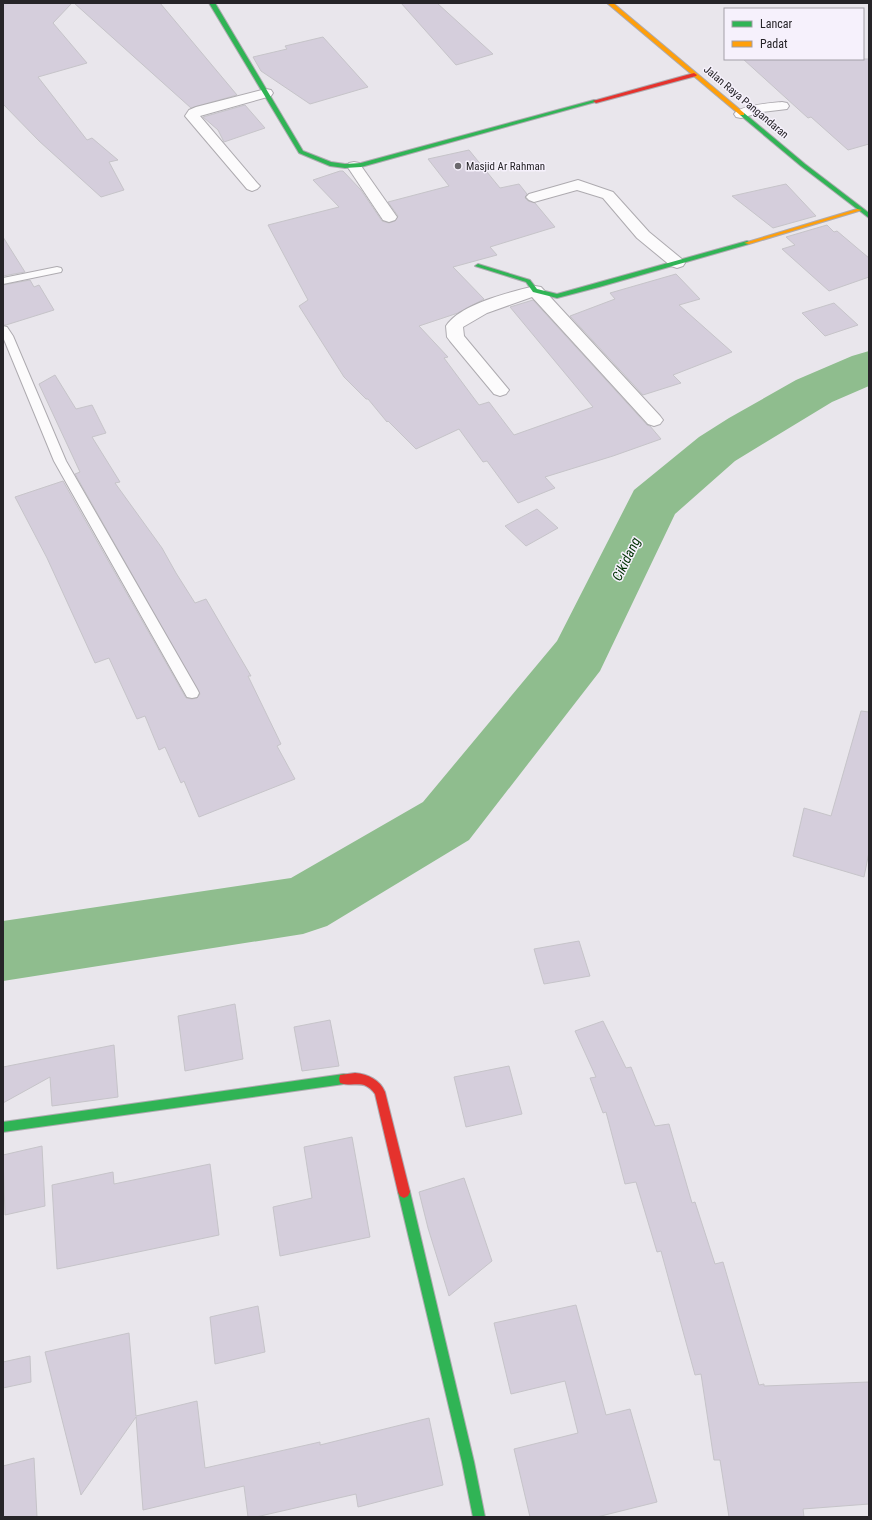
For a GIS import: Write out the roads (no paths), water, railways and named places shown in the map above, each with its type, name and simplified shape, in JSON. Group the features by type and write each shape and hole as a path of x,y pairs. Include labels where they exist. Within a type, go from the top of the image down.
{"main road":[{"path":"212,3 301,152 330,165 345,167 354,166 428,148 694,75"},
{"name":"Jalan Raya Pangandaran","path":"610,3 741,114 869,216"},
{"path":"478,266 518,277 528,281 535,291 557,296 597,286 860,210"},
{"path":"3,1127 353,1078 366,1078 374,1083 380,1092 466,1454 479,1517"}],"street":[{"path":"252,186 192,116 194,113 201,110 266,92"},
{"path":"741,114 762,108 782,106"},
{"path":"354,166 389,217"},
{"path":"534,197 578,185 608,195 643,235 677,263"},
{"path":"500,390 456,337 454,326 462,318 511,298 535,291 654,420"}],"lane":[{"path":"3,281 57,270"},
{"path":"3,328 8,336 60,461 192,693"}],"waterway":[{"name":"Cikidang","path":"3,951 303,905 446,821 579,655 653,503 717,449 747,430 814,391 869,367"}],"place":[{"name":"Masjid Ar Rahman","path":"458,166"}]}
